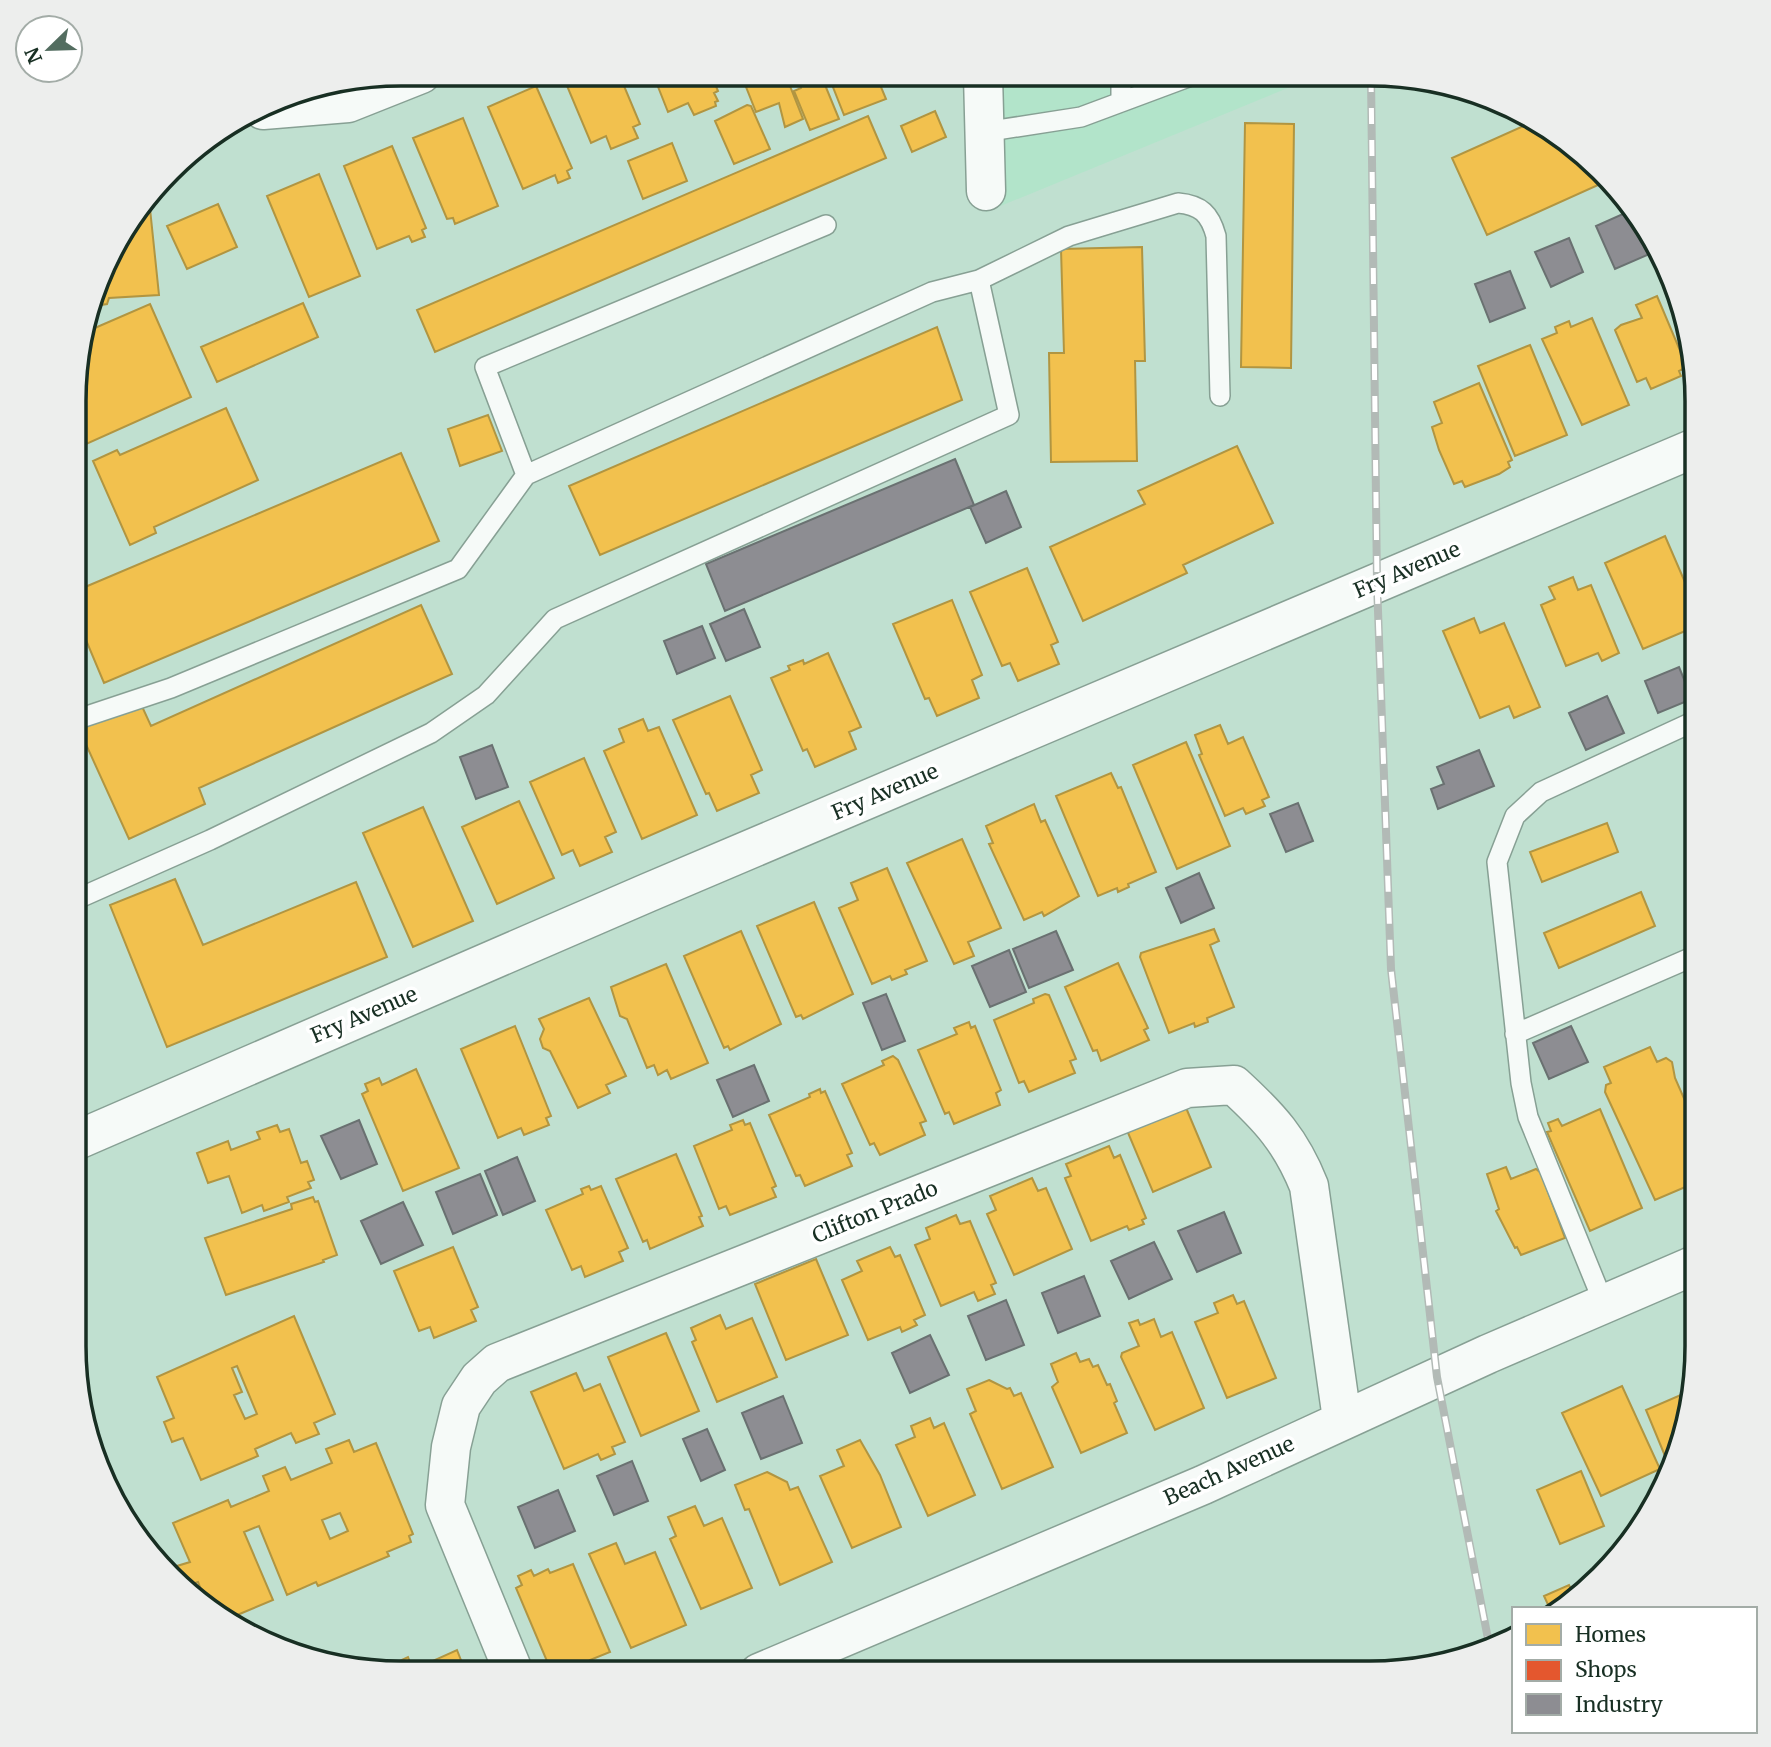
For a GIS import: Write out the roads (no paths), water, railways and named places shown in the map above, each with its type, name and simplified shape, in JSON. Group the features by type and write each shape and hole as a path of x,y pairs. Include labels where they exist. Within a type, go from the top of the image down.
{"street":[{"path":"285,108 348,103 391,86"},
{"path":"983,86 986,191"},
{"name":"Fry Avenue","path":"86,1136 647,892 1685,452"},
{"name":"Clifton Prado","path":"509,1661 445,1505 451,1447 461,1406 479,1379 497,1363 1188,1088 1234,1085 1271,1119 1297,1155 1309,1186 1342,1419"},
{"name":"Beach Avenue","path":"787,1661 1203,1485 1342,1419 1685,1269"}],"lane":[{"path":"1121,86 1121,102"},
{"path":"984,132 1081,117 1164,86"},
{"path":"86,716 171,688 458,569 526,475 932,292 979,280 1069,236 1178,203 1195,204 1211,217 1216,236 1220,396"},
{"path":"526,475 485,367 826,225"},
{"path":"86,895 210,841 431,733 486,695 555,619 1009,415 979,280"},
{"path":"1604,1304 1528,1117 1515,1034 1497,862 1515,816 1541,792 1685,726"},
{"path":"1515,1034 1685,960"}],"railway":[{"path":"1371,86 1377,583 1391,969 1437,1377 1488,1638"}]}
